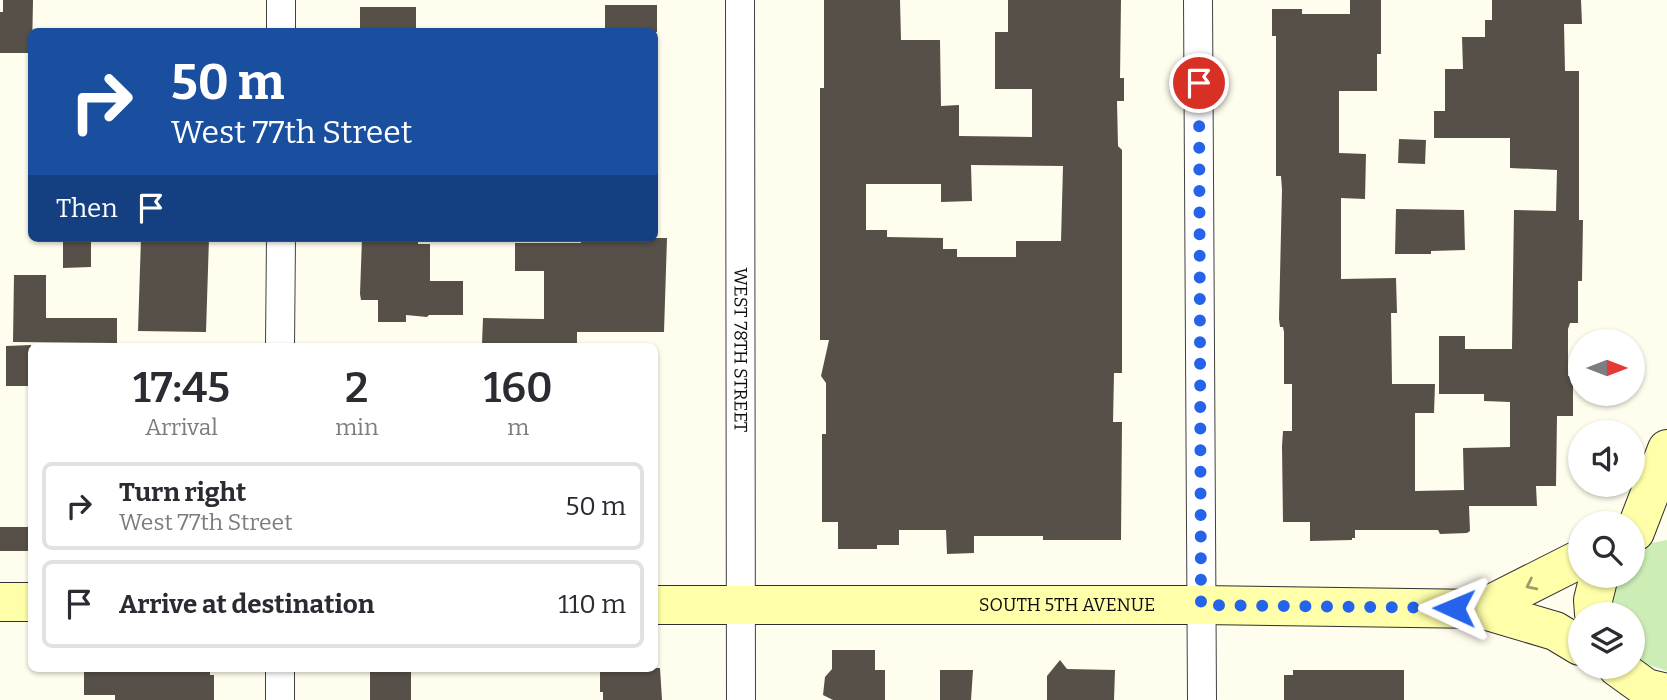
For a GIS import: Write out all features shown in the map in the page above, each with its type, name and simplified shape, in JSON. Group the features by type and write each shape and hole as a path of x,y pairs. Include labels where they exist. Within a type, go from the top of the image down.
{"street":[{"path":"281,0 281,28"},
{"name":"WEST 78TH STREET","path":"740,0 741,700"},
{"path":"1198,0 1202,700"},
{"path":"280,343 281,242"},
{"path":"1645,529 1667,449"},
{"name":"SOUTH 5TH AVENUE","path":"1481,609 1568,565"},
{"path":"0,602 28,602"},
{"name":"SOUTH 5TH AVENUE","path":"658,605 1201,605 1481,609 1555,631 1568,639"},
{"path":"280,672 280,700"},
{"path":"1628,679 1646,688 1667,693"}],"green space":[{"path":"1667,540 1667,671 1645,663 1645,602 1613,602 1615,588 1645,588 1645,548 1652,543"}],"building":[{"path":"3,0 33,0 32,28 28,28 28,53 0,53 0,12 3,12"},
{"path":"824,0 900,0 901,40 940,40 941,106 959,105 959,136 1032,137 1032,89 995,89 995,32 1008,32 1008,0 1121,0 1120,78 1124,78 1124,101 1117,101 1118,146 1122,150 1122,373 1114,373 1113,422 1122,422 1121,540 1043,540 1043,536 974,536 974,553 947,554 946,530 899,530 899,545 877,545 877,549 838,549 838,522 822,522 822,434 826,434 826,383 821,376 829,340 820,340 820,88 824,88","holes":["971,165 1063,166 1061,241 1016,241 1016,257 957,257 957,249 943,249 943,238 887,237 887,230 866,230 866,184 941,184 941,202 972,201"]},
{"path":"1350,0 1381,0 1381,54 1377,54 1377,91 1339,91 1339,153 1366,154 1365,199 1341,198 1341,279 1396,278 1397,313 1391,313 1392,384 1435,384 1434,413 1415,413 1415,491 1464,490 1463,448 1510,447 1510,402 1484,401 1484,394 1439,394 1439,336 1465,336 1465,349 1512,349 1514,210 1556,211 1557,170 1510,168 1510,138 1434,138 1434,111 1445,111 1445,69 1463,69 1462,37 1485,37 1485,20 1492,20 1492,0 1581,0 1582,24 1564,24 1565,71 1579,71 1579,220 1583,220 1578,323 1570,323 1568,329 1568,406 1573,406 1573,416 1557,416 1556,486 1536,486 1537,506 1469,506 1470,531 1467,533 1440,534 1438,530 1355,530 1355,538 1352,540 1310,541 1310,522 1283,522 1282,446 1283,431 1292,431 1292,384 1284,384 1284,332 1279,319 1282,190 1281,176 1276,176 1276,36 1272,36 1272,9 1302,9 1302,14 1350,14"},
{"path":"605,5 657,5 657,28 605,28"},
{"path":"360,7 416,7 416,28 360,28"},
{"path":"1399,139 1426,140 1425,164 1398,163"},
{"path":"1396,209 1464,210 1465,250 1395,254"},
{"path":"658,238 667,238 664,332 577,332 577,343 482,343 483,318 544,319 544,271 515,271 515,243 658,242"},
{"path":"63,242 91,242 91,267 63,268"},
{"path":"141,242 209,242 206,332 138,331"},
{"path":"362,242 430,244 430,281 463,281 463,315 406,315 406,322 378,322 378,300 361,300"},
{"path":"14,275 46,275 46,318 117,318 117,343 13,342"},
{"path":"28,345 28,386 6,386 6,346"},
{"path":"0,527 28,527 28,551 0,551"},
{"path":"832,650 875,650 875,670 885,670 885,700 833,700 823,695 825,677 832,669"},
{"path":"1060,660 1067,669 1115,670 1114,700 1047,700 1047,676"},
{"path":"660,668 662,700 603,700 603,692 600,692 600,672 658,672"},
{"path":"940,670 973,670 971,700 940,700"},
{"path":"1293,670 1404,670 1404,700 1284,700 1284,675 1293,675"},
{"path":"84,672 210,672 210,675 214,675 214,700 115,700 115,695 84,695"},
{"path":"370,672 411,672 411,700 370,700"}],"route":[{"path":"1199,83 1201,605 1454,608"}]}
